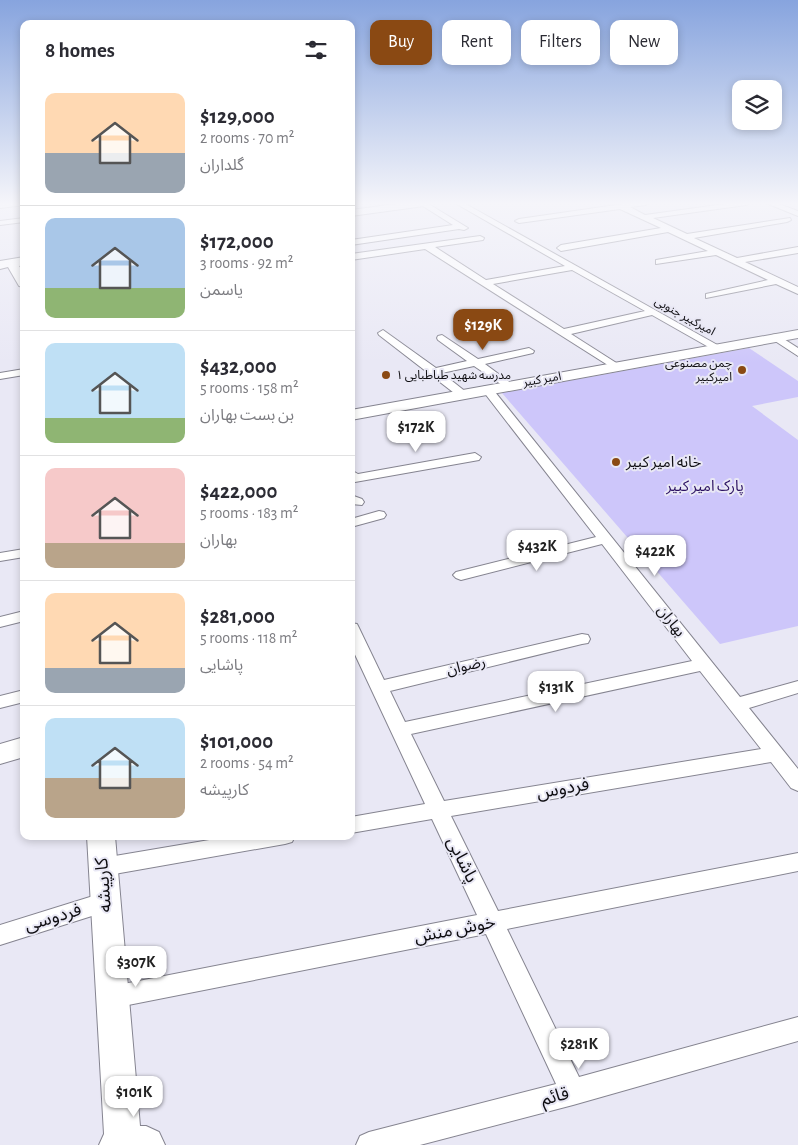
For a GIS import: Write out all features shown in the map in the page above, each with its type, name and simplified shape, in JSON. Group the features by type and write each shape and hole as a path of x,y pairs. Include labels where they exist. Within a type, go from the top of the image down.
{"main road":[{"path":"12,263 20,276"},
{"name":"امیر کبیر","path":"355,414 798,334"},
{"path":"0,754 20,749"},
{"name":"کارپیشه","path":"102,852 112,997 129,1145"}],"street":[{"path":"443,256 614,366"},
{"name":"امیرکبیر جنوبی","path":"554,256 716,348"},
{"path":"659,262 691,256"},
{"path":"726,256 777,281 793,286 798,291"},
{"path":"736,261 762,256"},
{"path":"485,283 573,267"},
{"path":"709,296 777,281"},
{"path":"562,333 654,312"},
{"path":"383,333 462,394"},
{"path":"776,337 798,352"},
{"path":"442,338 508,386"},
{"path":"434,372 529,351"},
{"path":"0,376 20,373"},
{"name":"بهاران","path":"487,389 736,705 786,760 798,783"},
{"path":"355,478 475,457"},
{"path":"355,523 379,514"},
{"path":"461,575 606,539"},
{"path":"0,557 20,554"},
{"path":"0,622 20,617"},
{"name":"پاشایی","path":"355,636 573,1092"},
{"name":"رضوان","path":"379,687 582,639"},
{"path":"400,730 705,664"},
{"path":"736,705 798,687"},
{"path":"0,702 20,697"},
{"name":"فردوس","path":"355,824 438,810 786,760"},
{"path":"102,852 239,840"},
{"name":"خوش منش","path":"112,997 798,862"},
{"name":"فردوسی","path":"0,935 106,902"},
{"name":"قائم","path":"368,1145 573,1092 798,1029"}],"green space":[{"name":"پارک امیر کبیر","path":"749,348 798,381 798,397 752,406 798,440 798,626 720,644 502,393"}],"place":[{"name":"چمن مصنوعی امیرکبیر","path":"742,370"},
{"name":"مدرسه شهید طباطبایی ۱","path":"386,375"},
{"name":"خانه امیر کبیر","path":"616,462"}]}
